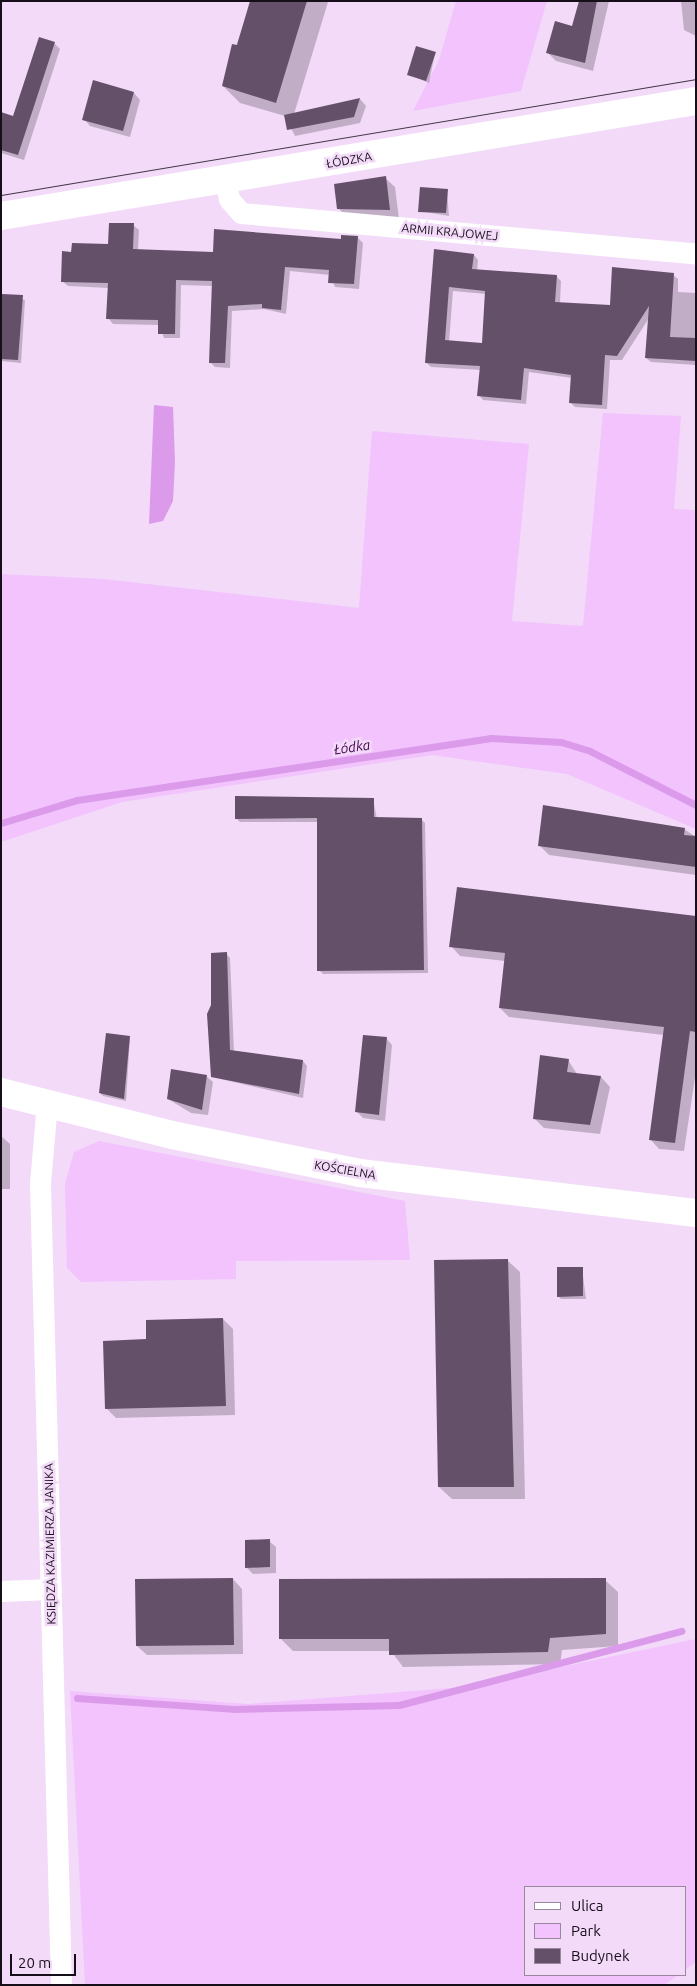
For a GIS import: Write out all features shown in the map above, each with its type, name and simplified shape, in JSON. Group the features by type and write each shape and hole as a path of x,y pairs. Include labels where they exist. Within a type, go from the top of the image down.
{"main road":[{"name":"ŁÓDZKA","path":"1,216 225,181 696,101"},
{"name":"KOŚCIELNA","path":"1,1092 172,1135 360,1173 696,1213"}],"street":[{"name":"ARMII KRAJOWEJ","path":"225,181 229,199 241,213 696,254"},
{"name":"KSIĘDZA KAZIMIERZA JANIKA","path":"47,1103 40,1183 61,1985"},
{"path":"1,1591 51,1588"}],"green space":[{"path":"456,1 547,1 521,91 413,111 439,60"},
{"path":"603,413 681,416 674,509 696,510 696,829 567,774 432,755 122,802 1,842 1,574 103,579 359,608 372,431 529,444 512,621 583,626"},
{"path":"99,1141 405,1201 410,1260 236,1261 236,1279 81,1282 67,1268 65,1184 74,1152"},
{"path":"696,1639 696,1962 687,1968 687,1886 524,1886 524,1976 677,1976 664,1985 85,1985 70,1691 248,1704 464,1687"}],"shaded area":[{"path":"154,405 173,407 175,462 173,501 163,521 149,524"}],"building":[{"path":"250,1 307,1 276,103 222,86 232,44 237,45"},
{"path":"579,1 597,1 585,63 546,53 555,21 572,26"},
{"path":"39,37 55,42 18,155 1,150 1,112 13,116"},
{"path":"416,46 436,52 426,81 407,75"},
{"path":"93,80 134,92 123,131 82,120"},
{"path":"360,98 354,117 287,130 284,115"},
{"path":"386,176 390,210 337,209 334,184"},
{"path":"420,187 448,189 446,213 418,212"},
{"path":"109,223 134,223 133,249 213,252 214,229 341,239 341,235 358,236 354,284 328,283 329,270 285,267 281,310 262,308 262,304 228,306 225,363 209,363 212,281 176,280 175,334 158,334 158,320 106,319 108,283 61,282 62,251 71,252 72,243 108,244"},
{"path":"434,249 474,254 472,269 557,275 555,302 610,305 612,267 674,273 670,337 696,338 696,361 645,358 649,306 617,356 605,355 602,405 569,403 571,375 524,368 521,400 477,396 480,366 425,363","holes":["449,287 485,291 482,343 445,340"]},
{"path":"2,294 23,295 18,360 1,359"},
{"path":"235,796 374,798 374,817 422,818 424,970 317,971 317,818 235,819"},
{"path":"543,805 685,828 684,835 696,836 696,867 538,846"},
{"path":"457,887 696,916 696,1032 690,1031 675,1143 649,1140 664,1027 499,1008 505,953 449,947"},
{"path":"227,952 230,1050 303,1060 299,1094 211,1077 207,1014 211,1005 211,953"},
{"path":"106,1033 130,1036 124,1099 99,1093"},
{"path":"363,1035 387,1037 379,1115 355,1112"},
{"path":"540,1055 569,1059 567,1072 601,1076 590,1125 533,1119"},
{"path":"171,1069 207,1075 202,1110 167,1099"},
{"path":"508,1259 514,1487 438,1487 434,1260"},
{"path":"557,1267 583,1267 583,1296 557,1297"},
{"path":"223,1318 226,1406 105,1409 103,1341 146,1339 146,1320"},
{"path":"270,1539 270,1567 245,1568 245,1540"},
{"path":"233,1578 234,1645 136,1646 135,1579"},
{"path":"606,1578 606,1634 550,1638 548,1652 389,1655 389,1639 279,1639 279,1579"}],"waterway":[{"name":"Łódka","path":"1,823 77,800 491,738 561,742 590,751 696,805"},
{"path":"77,1698 233,1709 399,1705 681,1631"}],"tram line":[{"path":"1,195 696,79"}]}
